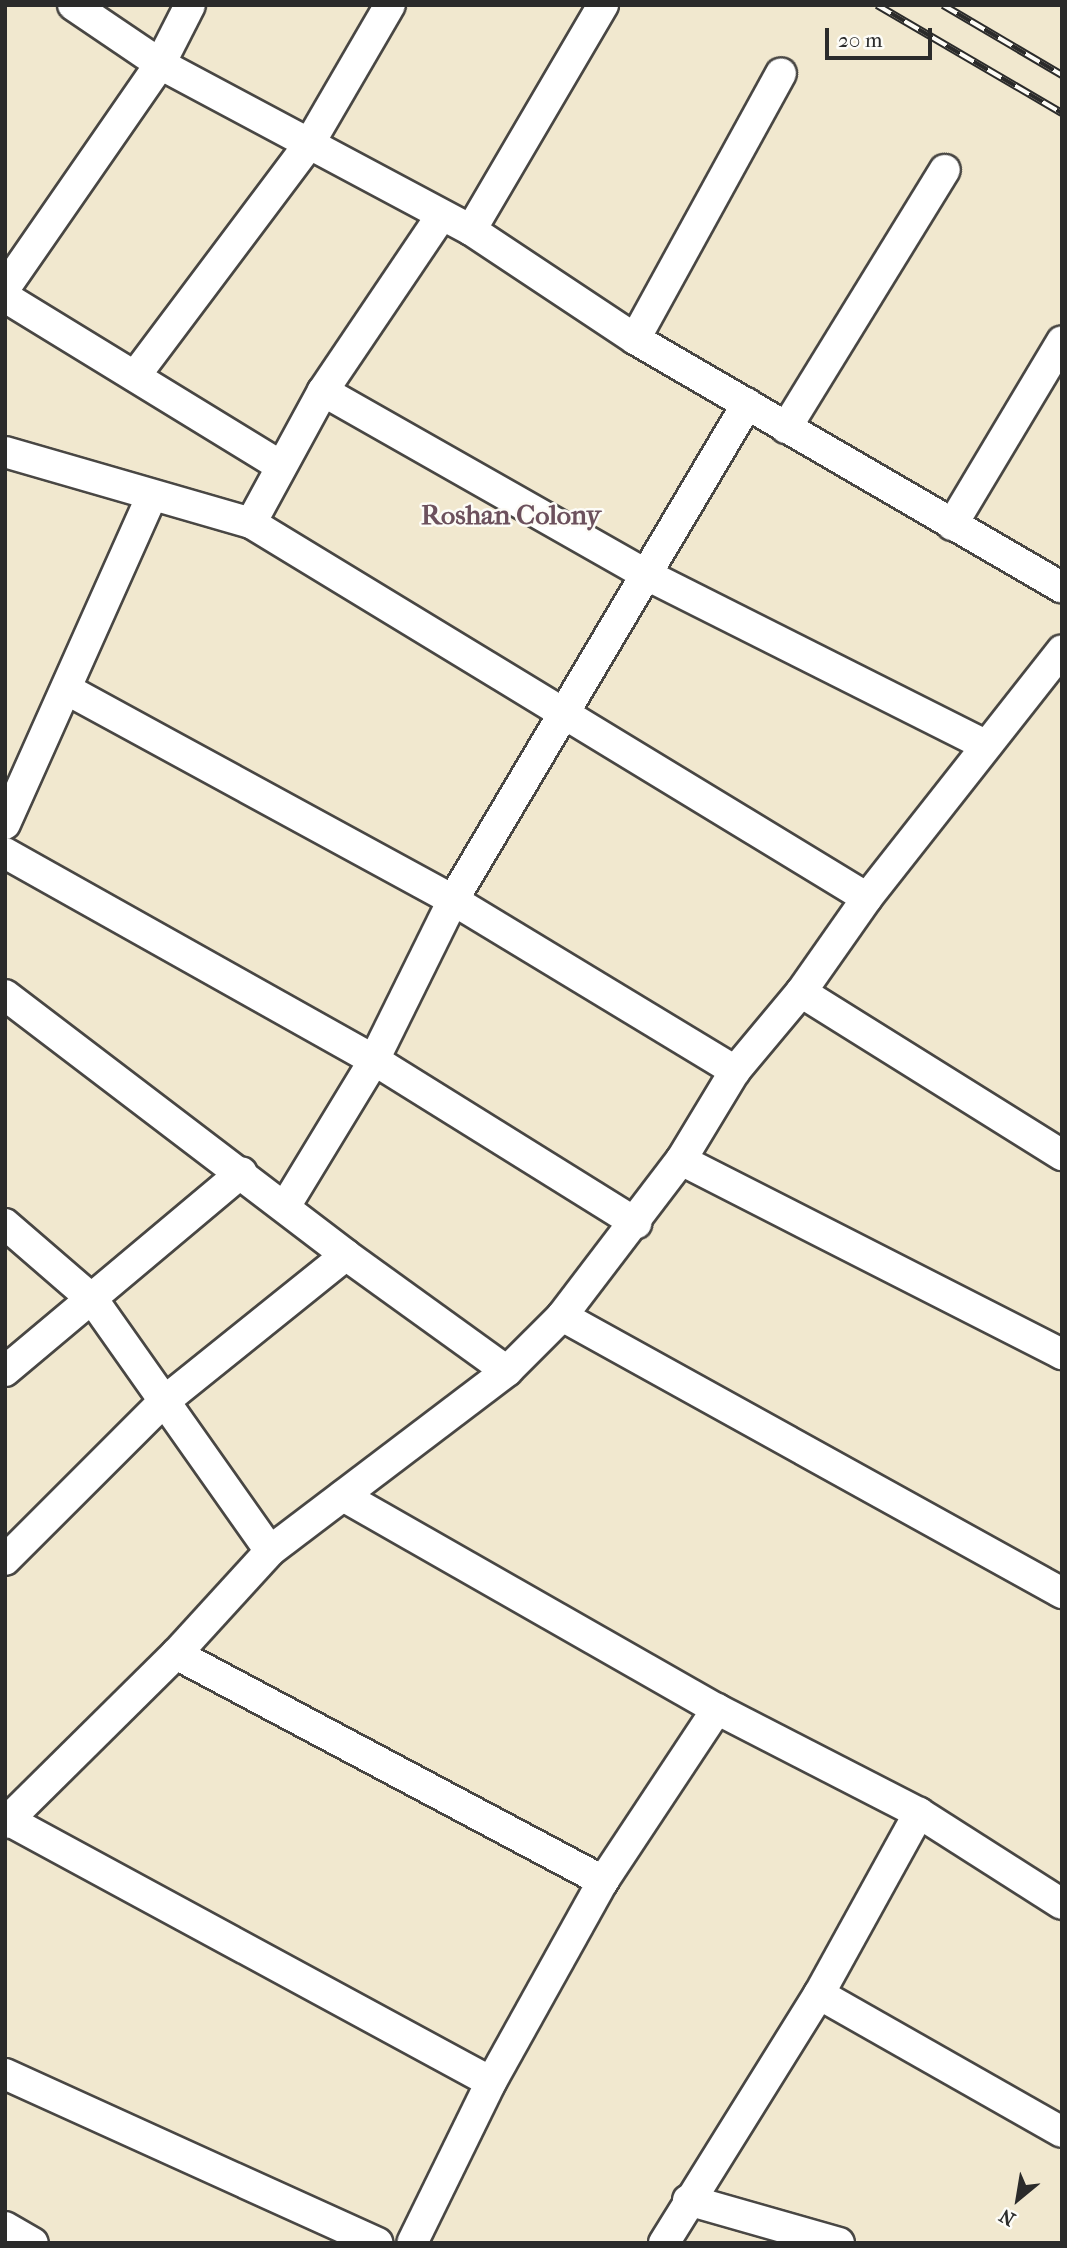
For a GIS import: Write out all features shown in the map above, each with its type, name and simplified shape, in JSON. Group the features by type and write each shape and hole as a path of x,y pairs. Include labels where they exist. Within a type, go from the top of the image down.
{"street":[{"path":"73,5 160,64 471,230 635,339 1062,588"},
{"path":"5,288 160,64 190,5"},
{"path":"135,376 309,144 390,5"},
{"path":"471,230 603,5"},
{"path":"635,339 781,73"},
{"path":"786,428 945,170"},
{"path":"251,523 323,391 441,216"},
{"path":"5,297 281,466"},
{"path":"952,525 1062,341"},
{"path":"323,391 645,574 985,745"},
{"path":"286,1205 374,1060 453,900 561,713 747,404"},
{"path":"5,452 251,523 867,898"},
{"path":"5,824 152,496"},
{"path":"491,2082 6,1822 176,1654 270,1551 507,1371 562,1316 636,1223 681,1160 735,1071 801,992 867,898 1062,650"},
{"path":"66,689 453,900 735,1071"},
{"path":"5,853 374,1060 636,1223"},
{"path":"801,992 1062,1156"},
{"path":"5,995 286,1205 346,1255 507,1371"},
{"path":"681,1160 1062,1354"},
{"path":"5,1371 93,1300 242,1172"},
{"path":"5,1224 93,1300 162,1403 270,1551"},
{"path":"5,1560 162,1403 346,1255"},
{"path":"562,1316 1062,1593"},
{"path":"343,1496 717,1709 919,1813 1062,1904"},
{"path":"176,1654 603,1881"},
{"path":"412,2243 491,2082 603,1881 717,1709"},
{"path":"664,2243 688,2200 819,1994 919,1813"},
{"path":"819,1994 1062,2132"},
{"path":"5,2074 378,2243"},
{"path":"688,2200 839,2243"},
{"path":"5,2227 33,2243"}],"railway":[{"path":"877,5 1062,113"},
{"path":"943,5 1062,75"}],"district":[{"name":"Roshan Colony","path":"511,515"}]}
